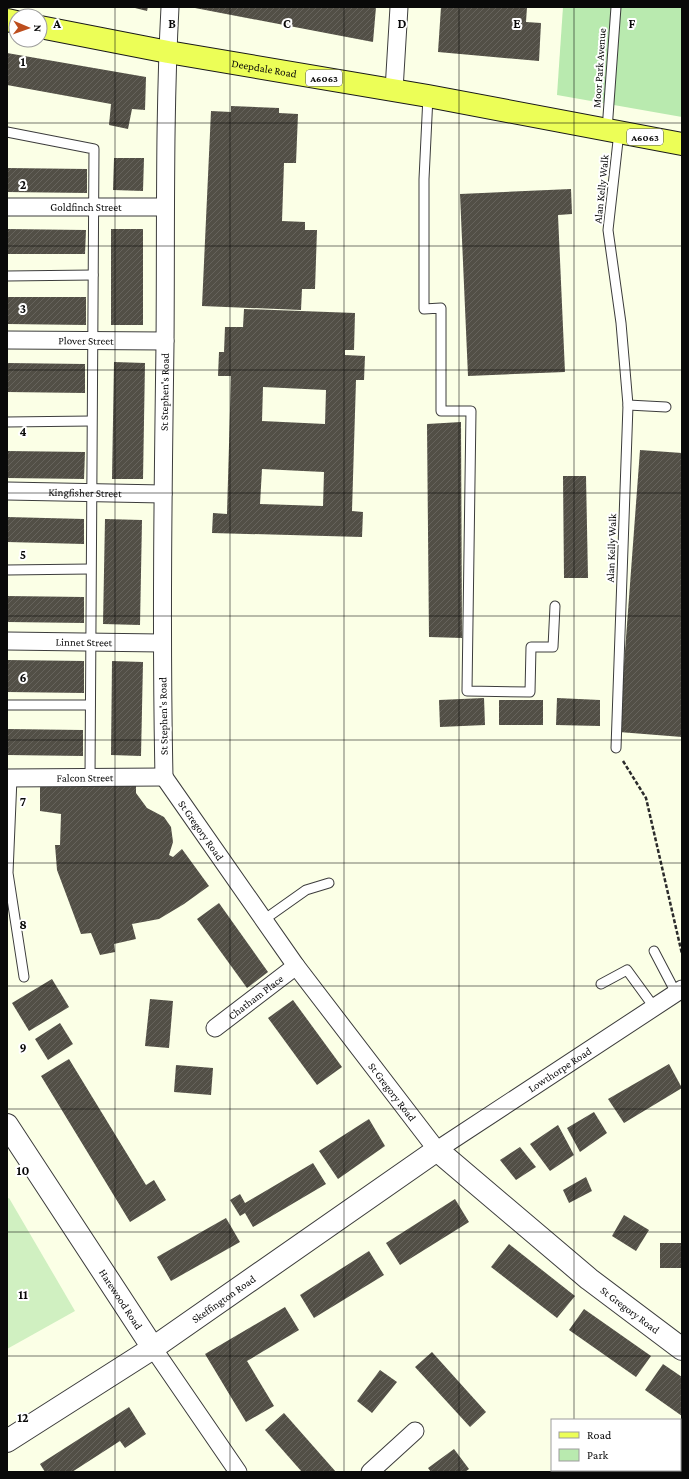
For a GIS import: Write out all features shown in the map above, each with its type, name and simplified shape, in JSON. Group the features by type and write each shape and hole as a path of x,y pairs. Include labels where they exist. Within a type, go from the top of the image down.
{"main road":[{"name":"Deepdale Road","path":"48,29 168,52 428,96 613,131"},
{"name":"A6063","path":"613,131 682,144"}],"street":[{"name":"St Stephen's Road","path":"164,777 161,643 165,341 165,207 170,7"},
{"path":"394,90 399,7"},
{"name":"Goldfinch Street","path":"7,207 165,207"},
{"name":"Plover Street","path":"7,340 165,341"},
{"name":"Kingfisher Street","path":"7,491 163,494"},
{"name":"Linnet Street","path":"7,641 161,643"},
{"name":"Falcon Street","path":"9,778 164,777"},
{"name":"St Gregory Road","path":"164,777 265,919 296,966 436,1150 589,1279 679,1341"},
{"name":"Chatham Place","path":"215,1028 296,966"},
{"name":"Lowthorpe Road","path":"436,1150 679,991"},
{"name":"Harewood Road","path":"7,1125 153,1348 238,1472"},
{"name":"Skeffington Road","path":"7,1441 153,1348 436,1150"},
{"path":"370,1472 415,1431"}],"lane":[{"name":"Moor Park Avenue","path":"613,131 616,7"},
{"path":"428,96 424,179 424,309 441,308 441,412 471,411 467,691 530,692 531,648 553,647 555,606"},
{"name":"Alan Kelly Walk","path":"613,131 608,230 621,323 628,405 616,748"},
{"path":"7,132 94,149 90,492 90,778"},
{"path":"7,276 93,275"},
{"path":"628,405 666,407"},
{"path":"7,422 91,421"},
{"path":"7,570 90,569"},
{"path":"7,705 90,705"},
{"path":"9,778 8,873 24,977"},
{"path":"265,919 306,890 329,883"},
{"path":"654,951 679,991"},
{"path":"601,984 627,970 654,1007"}],"path":[{"path":"616,748 646,798 682,954"}],"green space":[{"path":"563,7 682,7 682,117 557,95"},
{"path":"9,1198 75,1311 7,1349 7,1199"}],"building":[{"path":"131,7 148,7 147,11"},
{"path":"376,7 373,42 195,8"},
{"path":"441,7 527,7 526,22 541,23 539,61 438,52"},
{"path":"7,53 146,77 145,110 132,109 128,129 109,125 111,104 7,85"},
{"path":"231,106 279,108 279,113 298,114 296,163 284,163 282,221 305,222 305,230 317,230 315,289 302,289 301,310 202,306 211,111 231,112"},
{"path":"114,158 144,158 143,191 113,190"},
{"path":"7,168 87,169 87,193 7,192"},
{"path":"571,189 572,214 558,215 565,372 468,376 460,194"},
{"path":"7,229 86,230 85,254 7,254"},
{"path":"111,229 143,229 143,325 111,325"},
{"path":"7,297 86,297 86,325 7,324"},
{"path":"244,309 355,313 354,350 345,350 345,355 365,356 364,380 356,380 352,511 363,512 362,537 212,533 213,513 227,514 231,376 218,376 219,352 224,352 225,327 243,327","holes":["263,387 326,390 325,424 262,421","262,469 324,472 323,506 260,504"]},
{"path":"114,362 145,363 143,479 112,479"},
{"path":"7,363 85,364 85,393 7,392"},
{"path":"461,422 462,638 429,637 427,424"},
{"path":"640,450 682,453 682,737 619,732"},
{"path":"7,451 85,452 84,479 7,478"},
{"path":"563,476 586,476 588,578 564,578"},
{"path":"7,517 84,519 84,544 7,542"},
{"path":"105,519 142,520 140,625 103,624"},
{"path":"7,596 84,597 84,623 7,622"},
{"path":"7,660 84,661 84,693 7,692"},
{"path":"112,661 143,662 141,756 111,755"},
{"path":"484,698 485,725 440,727 439,700"},
{"path":"557,698 600,700 600,726 556,725"},
{"path":"499,700 543,700 543,725 499,725"},
{"path":"7,729 83,730 83,756 7,755"},
{"path":"40,785 136,785 136,793 147,808 164,817 171,827 173,842 169,855 173,857 182,849 209,886 184,904 159,919 132,924 136,939 114,944 115,952 100,955 91,933 81,934 57,870 55,845 60,845 61,814 40,811"},
{"path":"219,903 268,972 247,988 197,919"},
{"path":"52,979 69,1007 29,1031 12,1003"},
{"path":"150,999 173,1001 169,1048 145,1046"},
{"path":"293,1000 342,1067 317,1085 268,1018"},
{"path":"60,1023 73,1044 48,1060 35,1039"},
{"path":"69,1059 146,1185 154,1180 166,1200 130,1222 41,1076"},
{"path":"669,1064 682,1088 624,1123 608,1099"},
{"path":"176,1065 213,1068 211,1095 174,1092"},
{"path":"594,1112 607,1133 580,1152 567,1128"},
{"path":"369,1119 385,1146 338,1179 319,1151"},
{"path":"558,1125 574,1155 550,1171 530,1144"},
{"path":"520,1147 536,1167 516,1180 500,1160"},
{"path":"313,1163 326,1184 253,1227 245,1213 240,1216 230,1200 240,1194 245,1203"},
{"path":"586,1177 592,1191 569,1203 563,1190"},
{"path":"455,1199 469,1222 400,1265 386,1243"},
{"path":"624,1215 649,1230 636,1251 612,1236"},
{"path":"226,1218 240,1242 171,1281 157,1257"},
{"path":"660,1243 682,1243 682,1268 660,1268"},
{"path":"509,1244 575,1296 557,1318 491,1267"},
{"path":"369,1251 384,1275 314,1318 300,1295"},
{"path":"285,1307 299,1330 247,1361 274,1406 246,1422 205,1354"},
{"path":"584,1309 651,1356 636,1377 569,1330"},
{"path":"432,1352 486,1412 470,1427 415,1367"},
{"path":"663,1364 682,1377 682,1416 645,1390"},
{"path":"380,1370 397,1382 372,1413 357,1401"},
{"path":"129,1407 146,1434 125,1448 120,1441 72,1472 45,1472 40,1464"},
{"path":"284,1413 336,1472 302,1472 265,1430"},
{"path":"454,1449 469,1469 465,1472 431,1472 428,1468"}]}
